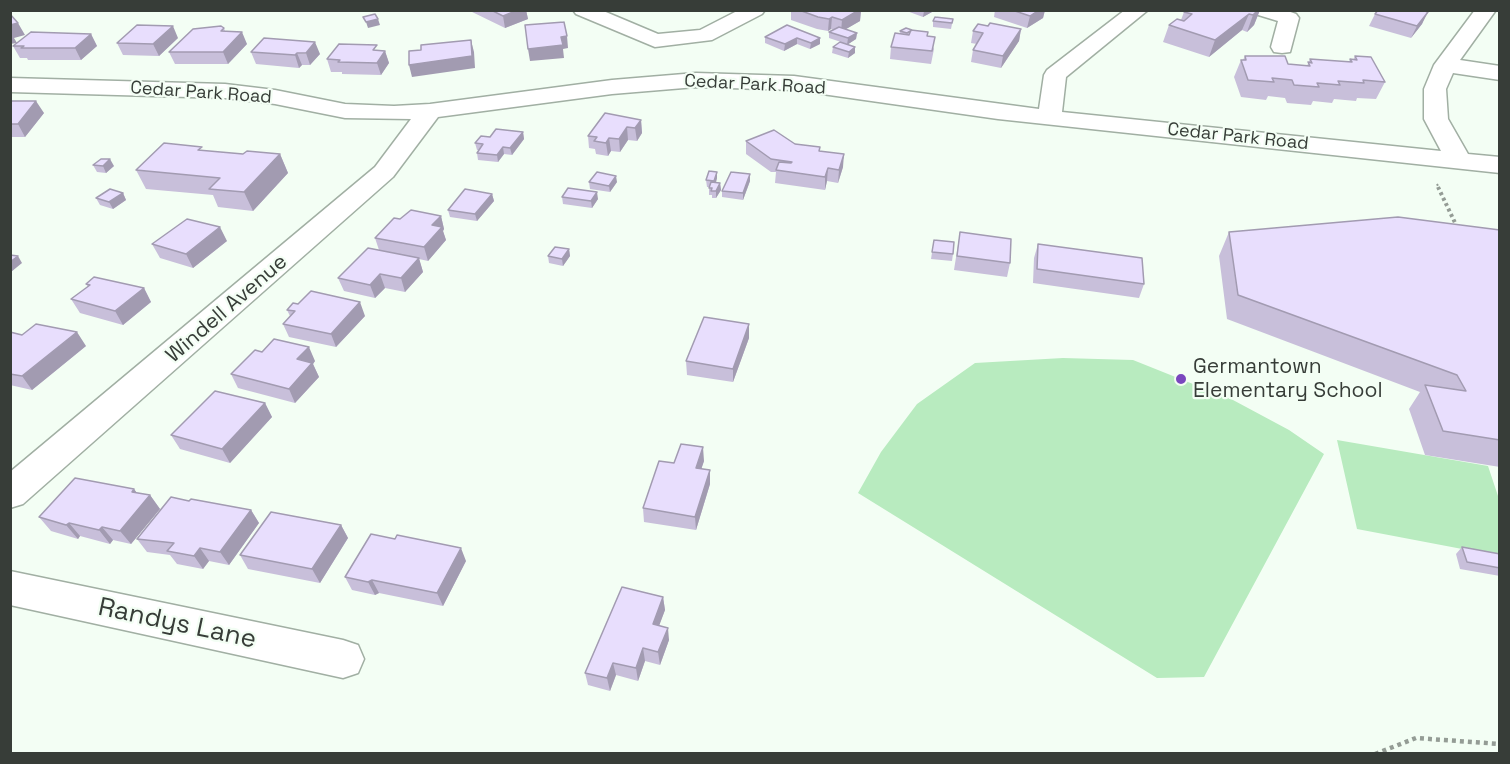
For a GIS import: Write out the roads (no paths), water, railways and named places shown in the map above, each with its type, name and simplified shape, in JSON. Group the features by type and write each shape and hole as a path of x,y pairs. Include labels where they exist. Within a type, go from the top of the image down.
{"street":[{"path":"583,10 655,41 715,58 755,10"},
{"path":"1050,117 1055,75 1138,10"},
{"path":"1262,10 1289,18 1282,47"},
{"path":"1459,161 1436,119 1435,89 1445,65 1486,10"},
{"path":"655,41 658,83"},
{"name":"Cedar Park Road","path":"10,85 225,91 275,97 345,111 430,111 612,87 696,80 715,58 794,83 1050,117 1500,165"},
{"path":"1445,65 1500,73"},
{"name":"Windell Avenue","path":"10,494 384,172 430,111"},
{"name":"Randys Lane","path":"10,588 343,659"}],"place":[{"name":"Germantown Elementary School","path":"1181,379"}]}
